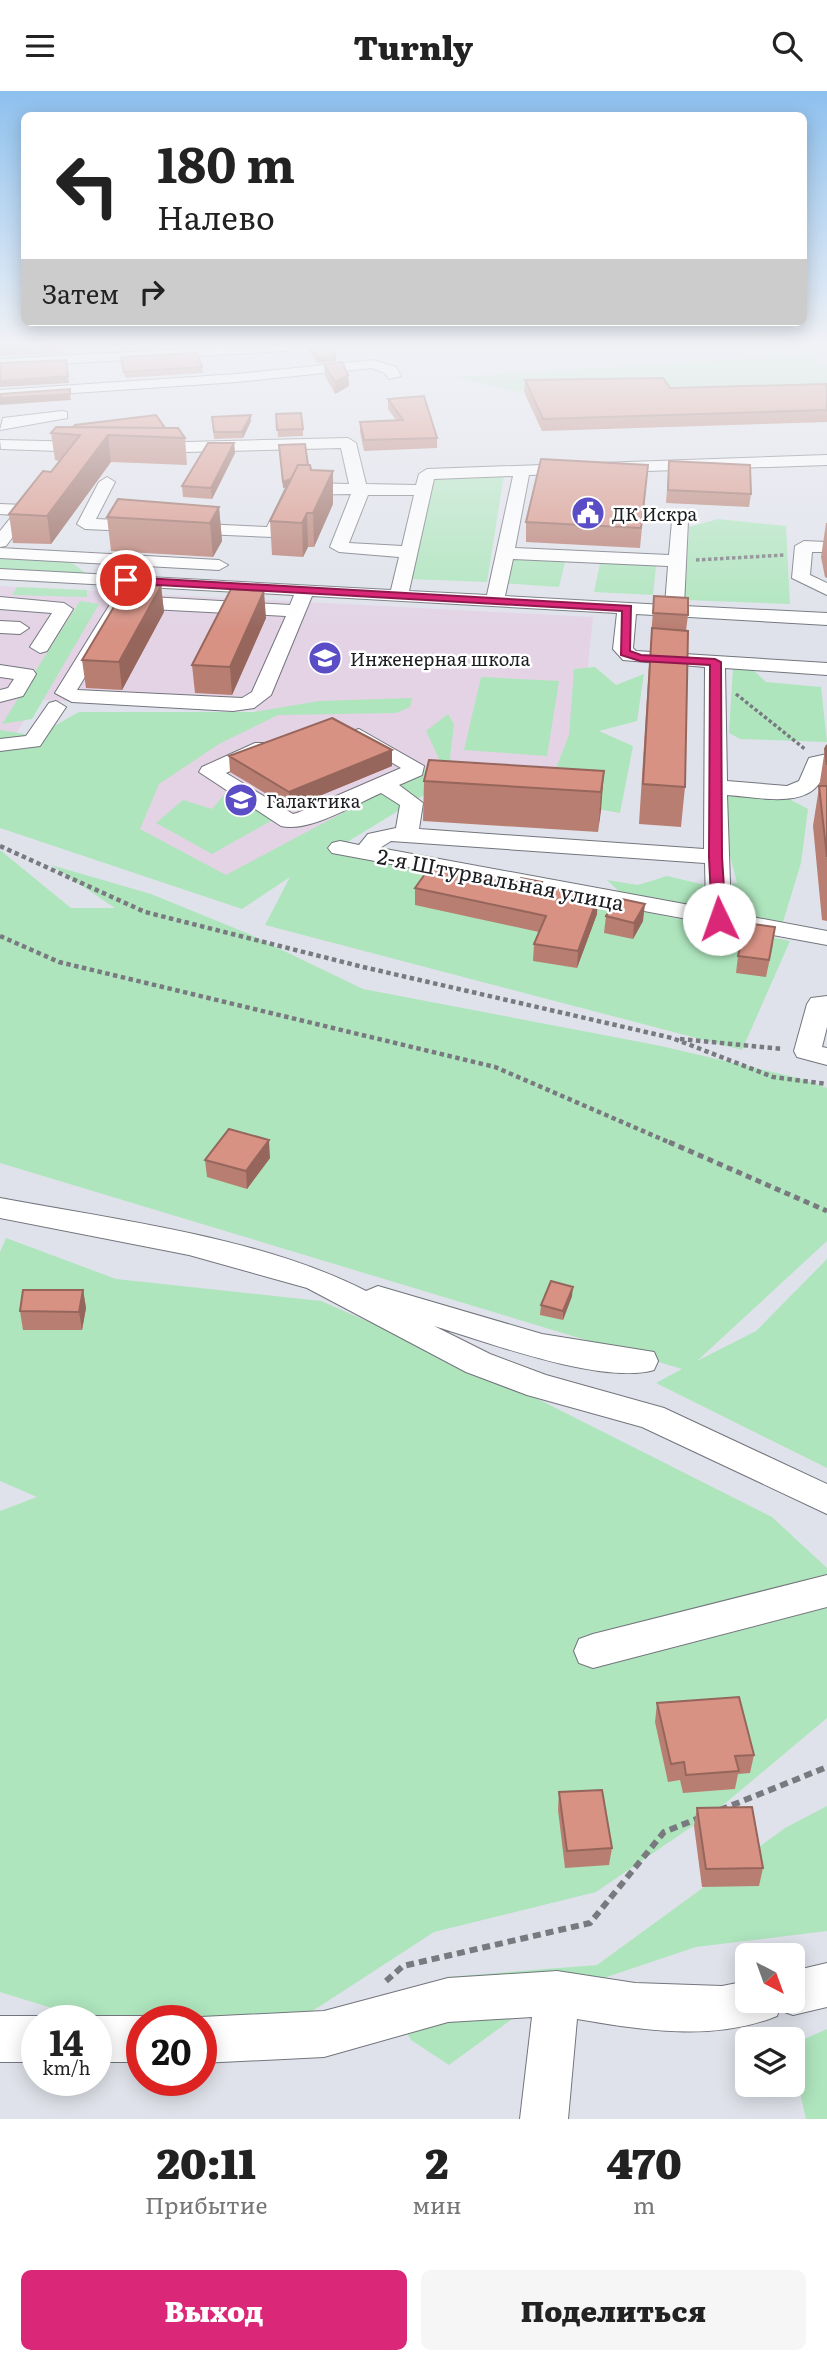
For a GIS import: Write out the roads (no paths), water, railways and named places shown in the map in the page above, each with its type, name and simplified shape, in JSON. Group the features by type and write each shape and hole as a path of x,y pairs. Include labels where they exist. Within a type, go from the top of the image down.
{"street":[{"path":"126,448 346,442 350,445 360,495 339,547 370,551 367,561 371,565 407,559"},
{"path":"2,462 0,444 100,447"},
{"path":"107,482 85,524 273,532 292,491 309,488 358,489 522,470 827,460"},
{"path":"495,601 522,470"},
{"path":"398,596 425,482"},
{"path":"0,509 29,505 0,542"},
{"path":"674,611 681,521"},
{"path":"827,547 804,546 801,578 827,590"},
{"path":"0,553 219,565"},
{"path":"505,553 677,561"},
{"path":"154,582 166,562"},
{"path":"0,596 8,574 495,601 636,623 764,634 762,615"},
{"path":"297,611 132,602 119,605 65,693 72,696 233,705 257,700 297,611 305,590"},
{"path":"0,603 64,609 40,647"},
{"path":"827,619 674,611 636,623 623,649 630,656 715,670 827,669"},
{"path":"0,627 20,628"},
{"path":"715,670 719,919"},
{"path":"0,671 26,674 16,692 0,696"},
{"path":"0,745 33,742 56,707"},
{"path":"288,738 215,767 210,772 289,821 302,819 408,773 414,766 337,724"},
{"path":"715,787 790,793 808,785 824,761"},
{"path":"383,784 412,803 406,836"},
{"path":"365,852 379,836 406,836 716,857"},
{"name":"2-я Штурвальная улица","path":"340,848 827,938"},
{"path":"827,1004 820,1004 807,1051 827,1057"},
{"path":"1,1216 189,1244 552,1347 610,1360 642,1361"},
{"path":"318,1280 478,1363 539,1386 652,1417 827,1500"},
{"path":"593,1651 827,1591"},
{"path":"805,1990 827,1985"},
{"path":"544,2119 557,1993"},
{"path":"217,2039 324,2033 448,2000 557,1993 635,2007 722,2009 735,2006"},
{"path":"0,2039 21,2039"}],"place":[{"name":"ДК Искра","path":"588,513"},
{"name":"Инженерная школа","path":"325,658"},
{"name":"Галактика","path":"241,800"}]}
